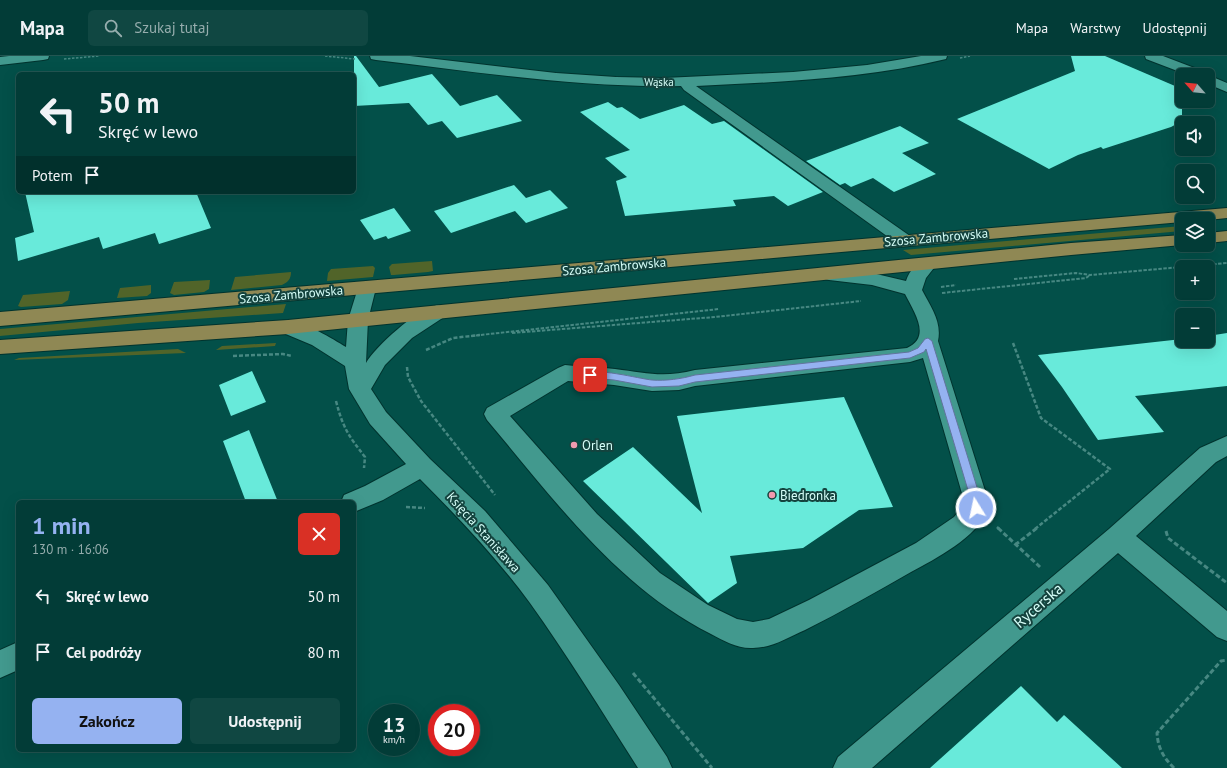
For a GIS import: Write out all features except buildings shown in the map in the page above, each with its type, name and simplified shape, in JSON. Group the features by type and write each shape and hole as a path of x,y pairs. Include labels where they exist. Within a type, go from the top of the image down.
{"main road":[{"name":"Szosa Zambrowska","path":"0,319 1227,213"},
{"path":"1215,237 1227,236"},
{"name":"Szosa Zambrowska","path":"0,347 288,327 1175,241"},
{"path":"683,260 696,265 701,274 701,279 693,288"}],"street":[{"path":"0,61 43,56"},
{"name":"Wąska","path":"376,56 568,78 632,82 685,82 786,77 915,62 941,56"},
{"path":"1151,56 1182,68"},
{"path":"685,82 689,87 904,240"},
{"path":"1215,82 1227,88"},
{"path":"928,264 917,276 914,293 929,323 930,332 928,341 921,350 910,355 695,378 679,382 652,383 614,377 565,373 495,414 588,522 651,582 698,614 735,632 753,635 771,632 819,609 925,551 963,525 976,508 975,497 928,341"},
{"path":"830,274 894,283 914,293"},
{"name":"Księcia Stanisława","path":"367,288 358,320 355,362 360,389 378,418 422,466 476,519 538,594 609,695 656,768"},
{"path":"360,389 378,360 405,333 437,312"},
{"path":"288,327 320,340 355,362"},
{"name":"Rycerska","path":"849,768 1118,537 1208,455 1227,445"},
{"path":"364,497 422,466"},
{"path":"1118,537 1227,628"},
{"path":"0,664 16,657"}],"path":[{"path":"1007,280 1076,273 1090,275 1227,263"},
{"path":"914,293 1086,278 1090,275"},
{"path":"914,293 960,284"},
{"path":"453,338 715,317 861,302"},
{"path":"421,352 453,338 723,308"},
{"path":"1013,343 1040,418 1110,469 1016,545"},
{"path":"229,356 283,354 295,357"},
{"path":"335,399 342,423 348,435 365,457 365,466 359,478 364,497"},
{"path":"401,507 421,507 428,510"},
{"path":"976,508 1060,586"},
{"path":"1163,524 1168,538 1227,583"},
{"path":"1174,768 1164,758 1157,745 1157,733 1221,661 1227,660"}],"green space":[{"path":"1175,227 1175,232 911,255 903,250"},
{"path":"432,261 433,271 428,272 391,275 389,267 392,264"},
{"path":"373,266 375,268 373,277 327,281 328,273 331,269"},
{"path":"291,272 289,280 282,285 231,290 235,277"},
{"path":"210,280 209,289 204,292 174,295 170,293 174,282"},
{"path":"151,285 151,293 147,296 117,298 120,288"},
{"path":"70,291 68,300 62,304 18,306 23,295"},
{"path":"286,304 283,313 138,323 0,336 0,329"},
{"path":"276,343 275,346 216,350 222,346"},
{"path":"178,349 186,353 14,360 19,358"}],"place":[{"name":"Orlen","path":"574,445"},
{"name":"Biedronka","path":"772,495"}],"route":[{"path":"590,375 652,383 679,382 695,378 910,355 921,350 928,341 975,497 976,508"}]}
